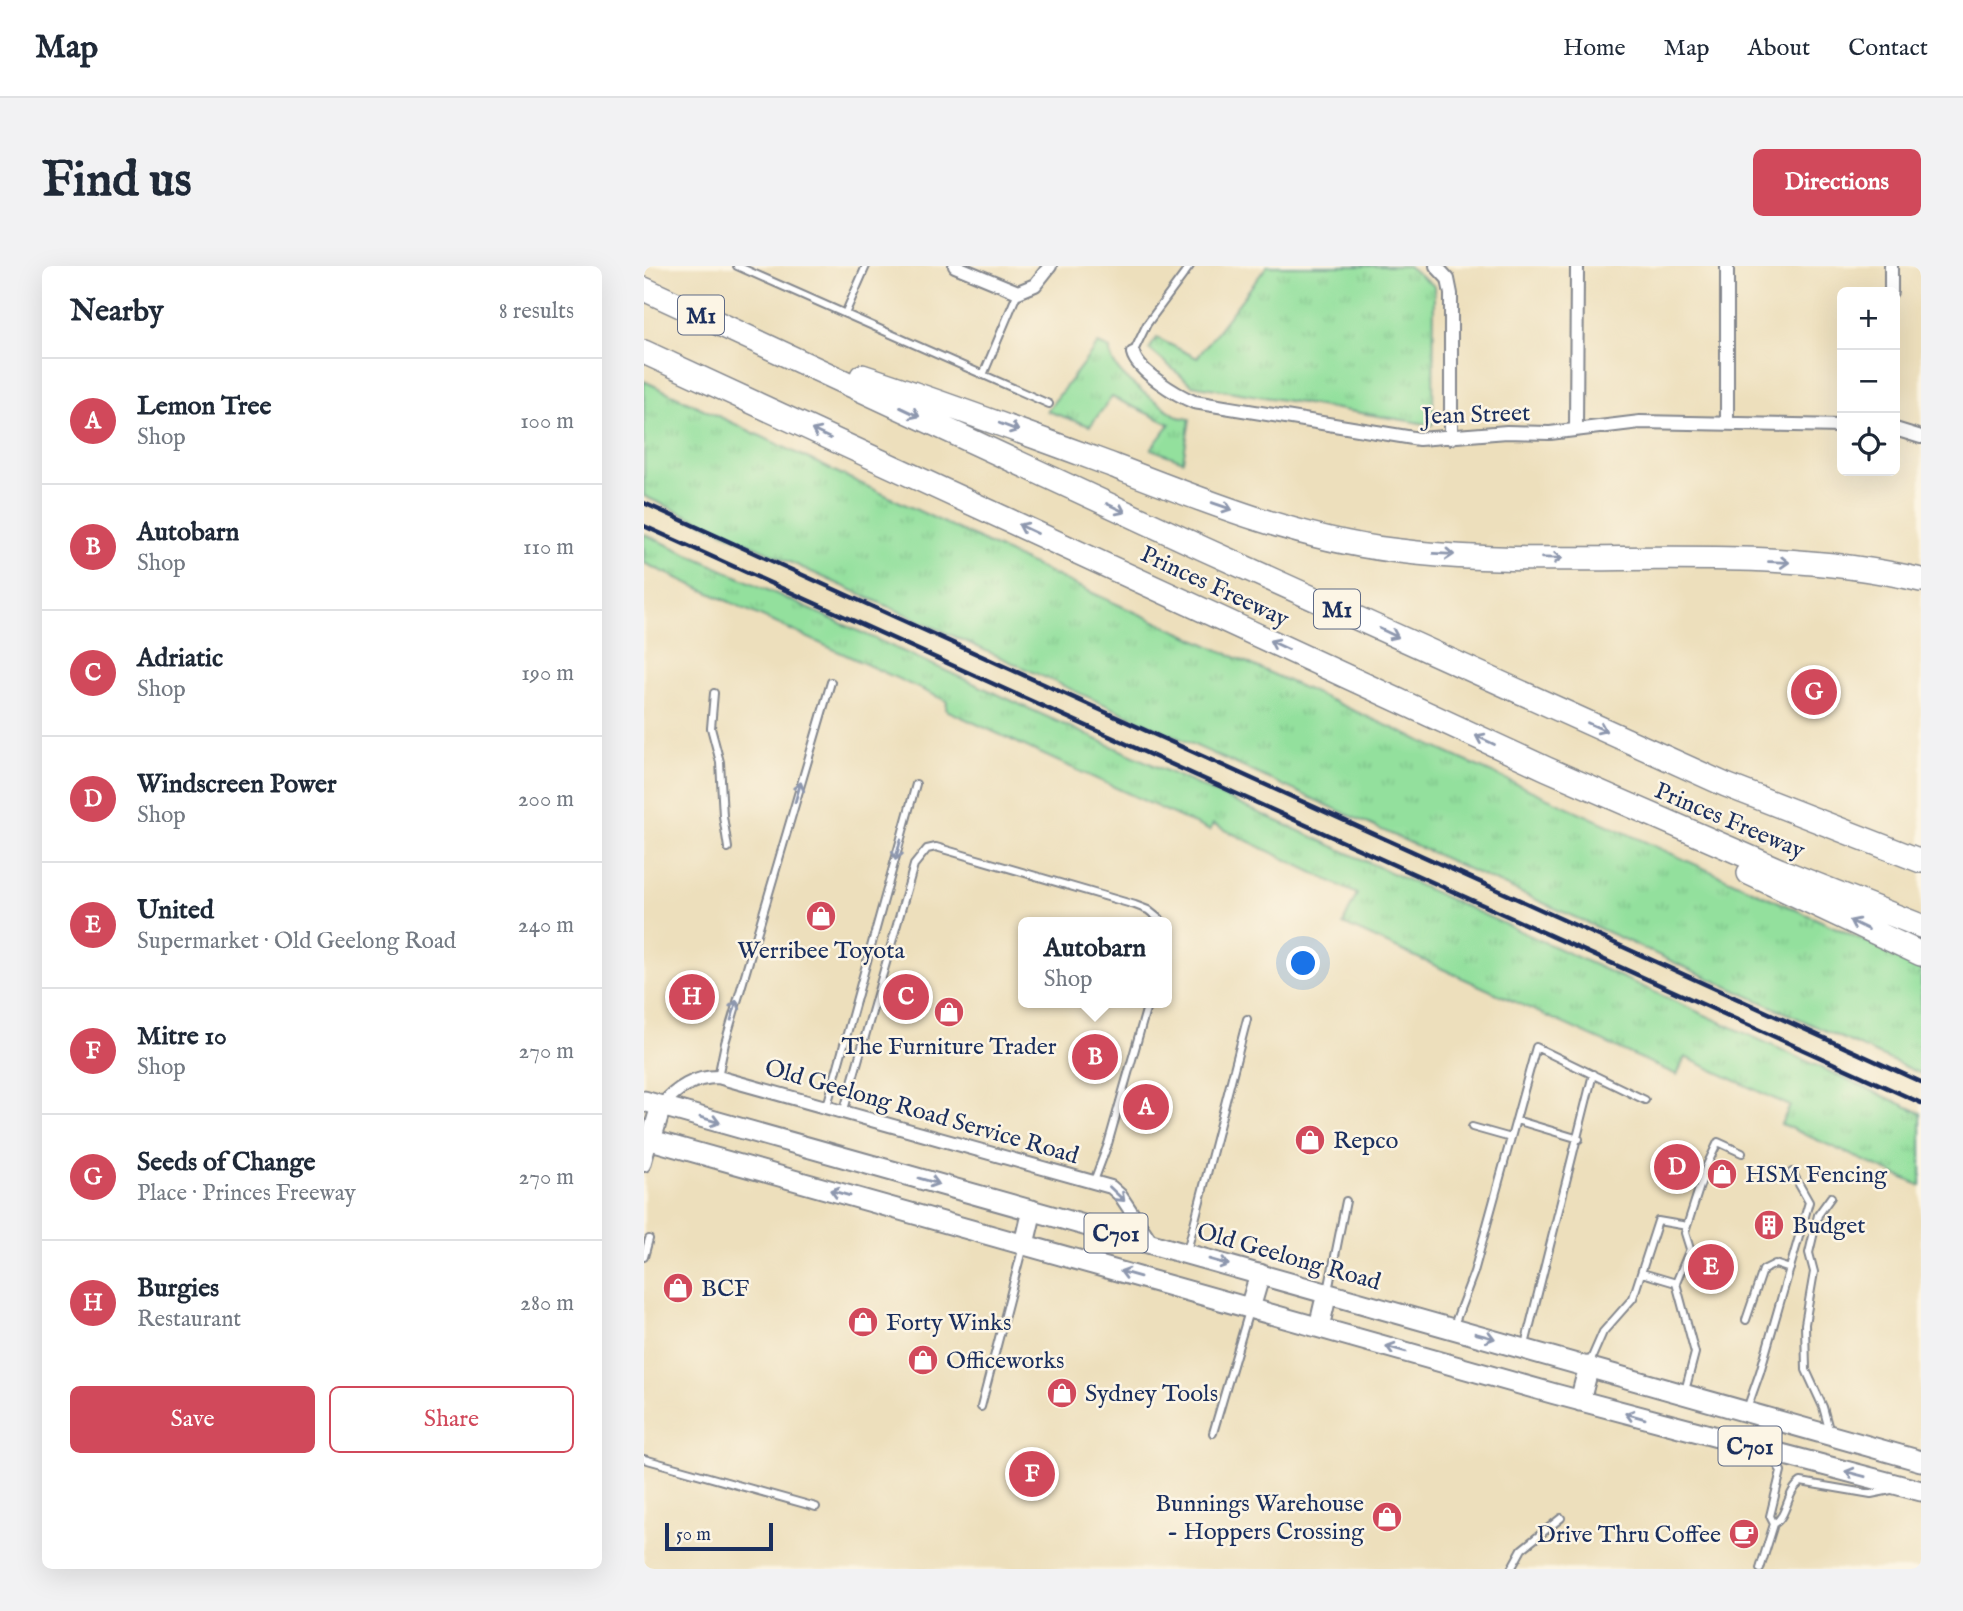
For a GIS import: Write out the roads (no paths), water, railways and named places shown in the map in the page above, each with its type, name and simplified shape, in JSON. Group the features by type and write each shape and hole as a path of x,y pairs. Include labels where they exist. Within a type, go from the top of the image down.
{"highway":[{"name":"Princes Freeway","path":"644,289 1204,549 1713,780 1921,861"},
{"path":"759,342 974,414 1157,483 1328,540 1393,551 1484,556 1794,563 1921,580"},
{"name":"Princes Freeway","path":"644,352 1547,769 1779,870 1921,926"},
{"path":"1547,769 1792,894 1921,954"}],"main road":[{"name":"Old Geelong Road","path":"652,1103 1830,1435 1917,1457"},
{"path":"647,1139 652,1103"},
{"name":"C701","path":"647,1139 1580,1401 1913,1489"},
{"path":"1024,1244 1032,1210"},
{"path":"1250,1308 1260,1274"},
{"path":"1319,1327 1327,1293"},
{"path":"1580,1401 1589,1366"}],"street":[{"path":"956,266 1018,292 1035,285 1050,266"},
{"path":"1436,266 1448,279 1451,294 1451,438"},
{"path":"1576,430 1577,266"},
{"path":"1727,266 1727,423"},
{"path":"1891,266 1891,287"},
{"name":"Jean Street","path":"1133,353 1138,364 1174,391 1194,402 1419,439 1576,430 1640,422 1837,426"},
{"path":"1900,431 1921,437"},
{"name":"Old Geelong Road Service Road","path":"652,1103 684,1085 706,1077 718,1077 844,1110 1111,1187 1120,1195 1153,1244"},
{"path":"644,1165 647,1139"}],"lane":[{"path":"737,266 1049,404"},
{"path":"845,314 866,266"},
{"path":"1133,353 1147,324 1190,266"},
{"path":"983,375 1018,292"},
{"path":"718,1077 724,1043 831,682"},
{"path":"714,693 711,728 720,762 723,816 729,848"},
{"path":"827,1106 916,785"},
{"path":"844,1110 914,865 927,849 936,847 1135,905 1157,917"},
{"path":"1094,1181 1108,1144 1147,1008"},
{"path":"1187,1253 1247,1019"},
{"path":"1453,1327 1474,1272 1536,1047 1645,1100"},
{"path":"1524,1347 1579,1139 1593,1074"},
{"path":"1516,1120 1579,1139"},
{"path":"1472,1127 1511,1138"},
{"path":"1684,1393 1695,1353 1676,1283 1690,1249 1685,1233 1706,1167 1718,1142 1742,1153"},
{"path":"1746,1410 1809,1202 1792,1172"},
{"path":"1830,1435 1823,1407 1806,1370 1805,1324 1814,1272 1809,1253 1818,1215 1831,1197"},
{"path":"1327,1293 1346,1200"},
{"path":"1589,1366 1596,1343 1633,1298 1658,1221 1687,1226"},
{"path":"644,1257 649,1239"},
{"path":"981,1407 1024,1244"},
{"path":"1746,1320 1763,1270 1774,1264 1790,1269"},
{"path":"1642,1273 1676,1283"},
{"path":"1213,1433 1250,1308"},
{"path":"1760,1569 1773,1524 1770,1516 1781,1471 1766,1450"},
{"path":"644,1460 816,1507"},
{"path":"1773,1524 1779,1521 1791,1493 1801,1482 1871,1494 1913,1489"},
{"path":"1511,1569 1522,1549 1561,1518"}],"railway":[{"path":"644,503 1921,1082"},
{"path":"644,526 1921,1103"}],"place":[{"name":"Seeds of Change","path":"1814,692"},
{"name":"Werribee Toyota","path":"821,916"},
{"name":"Burgies","path":"692,997"},
{"name":"Adriatic","path":"906,997"},
{"name":"The Furniture Trader","path":"949,1012"},
{"name":"Autobarn","path":"1095,1057"},
{"name":"Lemon Tree","path":"1146,1107"},
{"name":"Repco","path":"1310,1140"},
{"name":"Windscreen Power","path":"1677,1167"},
{"name":"HSM Fencing","path":"1722,1174"},
{"name":"Budget","path":"1769,1225"},
{"name":"United","path":"1711,1267"},
{"name":"BCF","path":"678,1288"},
{"name":"Forty Winks","path":"863,1322"},
{"name":"Officeworks","path":"923,1360"},
{"name":"Sydney Tools","path":"1062,1393"},
{"name":"Mitre 10","path":"1032,1474"},
{"name":"Bunnings Warehouse - Hoppers Crossing","path":"1387,1517"},
{"name":"Drive Thru Coffee","path":"1744,1534"}]}
